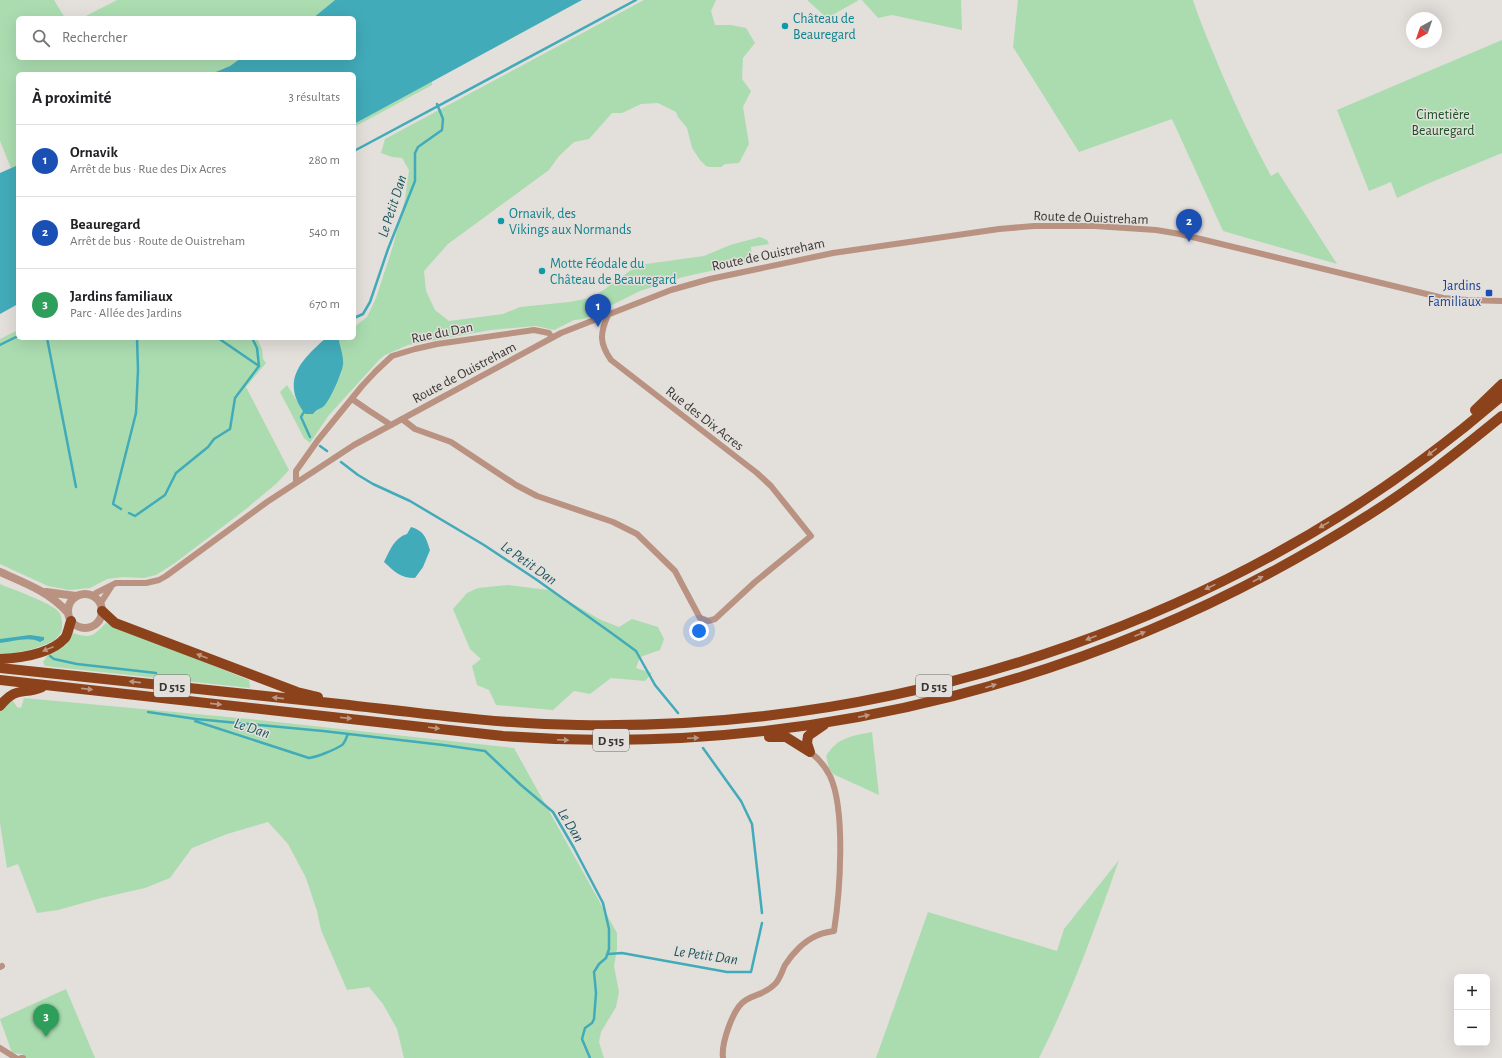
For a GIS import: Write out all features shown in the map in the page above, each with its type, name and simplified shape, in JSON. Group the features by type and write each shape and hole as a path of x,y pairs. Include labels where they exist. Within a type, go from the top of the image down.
{"highway":[{"path":"1463,428 1468,417 1502,384"},
{"name":"D 515","path":"0,668 345,705 528,723 576,726 658,725 726,720 814,710 873,700 945,684 1004,668 1084,641 1144,617 1225,580 1259,563 1343,514 1463,428 1502,396"},
{"name":"D 515","path":"0,680 532,739 638,740 699,737 826,724 976,691 1046,669 1142,634 1199,609 1254,582 1307,553 1369,514 1444,462 1502,416"},
{"path":"101,608 114,623 297,692 345,705"},
{"path":"0,659 26,656 58,645 66,637 70,617"},
{"path":"0,706 12,693 36,690 48,685"},
{"path":"810,752 807,743 808,736 826,724"},
{"path":"759,732 769,737 782,736 789,738 810,752"}],"street":[{"name":"Route de Ouistreham","path":"93,596 96,592 116,583 146,583 159,580 296,482 354,445 552,338 671,290 710,279 764,267 840,252 999,228 1034,226 1095,226 1130,228 1180,234 1430,295 1467,300 1502,301"},
{"name":"Rue des Dix Acres","path":"402,419 415,430 451,442 516,485 537,496 613,522 637,534 675,571 700,618 708,621 715,619 755,582 811,536 771,486 757,473 611,360 604,350 601,339 603,326 608,315"},
{"name":"Rue du Dan","path":"296,482 296,471 299,465 352,398 376,371 392,356 437,344 534,330 549,333 552,338"},
{"path":"352,398 391,425"},
{"path":"0,572 40,590 57,602 76,626 82,628 91,627 100,620 101,608 110,587"},
{"path":"40,590 76,596 86,594 93,596 101,608"},
{"path":"70,617 70,604 76,596"},
{"path":"723,1058 724,1044 732,1018 745,1000 764,993 770,989 777,982 786,964 803,944 816,936 834,931 837,912 840,837 837,801 830,776 817,758 810,752"},
{"path":"0,1048 16,1058"}],"green space":[{"path":"0,0 54,0 64,16 16,16 16,60 238,60 230,66 216,72 16,72 16,166 11,168 0,141"},
{"path":"117,0 335,0 315,16 86,16"},
{"path":"644,0 716,0 711,11 715,25 731,25 746,28 755,43 743,58 742,79 751,91 743,107 749,144 739,163 725,164 721,167 706,166 692,148 687,128 676,112 658,103 641,104 622,113 612,113 589,139 574,142 559,156 549,170 448,244 424,271 426,291 435,310 449,321 503,314 520,307 569,302 590,298 631,270 646,264 704,256 730,245 760,237 767,240 769,244 751,247 752,262 683,277 640,291 584,319 574,320 554,330 536,326 491,330 408,345 385,355 380,359 329,415 310,443 304,438 280,392 287,385 305,414 313,414 318,409 323,407 332,394 341,374 343,364 339,340 356,340 356,325 367,317 376,298 393,246 405,199 409,170 402,158 392,157 381,153 385,139"},
{"path":"807,0 859,0 827,18"},
{"path":"862,0 961,0 962,30 892,15 878,18"},
{"path":"1018,0 1193,0 1203,28 1239,113 1271,176 1278,172 1337,264 1223,231 1172,119 1079,152 1013,47"},
{"name":"Cimetière Beauregard","path":"1502,40 1502,153 1397,198 1391,182 1369,191 1337,110"},
{"path":"432,81 432,85 356,126 356,123"},
{"path":"16,331 16,340 258,340 262,349 263,359 266,363 246,387 289,470 277,483 246,509 175,563 156,575 144,578 123,577 107,579 90,588 69,590 48,586 0,564 0,339"},
{"path":"0,584 39,600 58,611 61,617 62,626 58,637 48,644 35,648 13,653 0,654"},
{"path":"507,585 549,590 601,620 619,627 632,619 658,627 664,639 660,650 640,657 636,668 652,673 645,681 611,678 590,694 574,691 553,710 496,705 489,690 477,685 472,666 481,659 470,649 453,609 467,593 478,588"},
{"path":"106,623 249,680 250,688 45,666 43,662 47,656 66,645 73,633 88,636 98,631"},
{"path":"11,698 17,707 21,708 24,698 250,719 514,748 617,933 617,949 614,966 619,992 616,1007 601,1032 599,1042 604,1058 404,1058 397,1029 383,1004 369,987 347,990 321,930 317,911 306,878 288,844 268,822 227,834 192,848 170,878 145,888 58,910 37,913 18,864 7,868 0,823 0,710"},
{"path":"872,732 879,795 833,774 829,768 826,756 835,745 846,738"},
{"path":"1119,860 1072,985 1039,1058 876,1058 928,912 1057,951 1064,929"},
{"path":"66,989 95,1058 24,1058 22,1054 12,1053 0,1019"}],"water":[{"path":"335,0 582,0 356,123 356,72 216,72 230,66 238,60 356,60 356,16 315,16"},
{"path":"16,166 16,305 0,314 0,173"},
{"path":"324,340 339,340 343,365 335,387 326,404 313,414 305,414 294,391 294,381 302,363"},
{"path":"411,527 419,530 424,535 430,550 423,567 415,578 402,576 384,562 390,549 396,541 407,534"},
{"path":"30,635 44,637 44,640 40,642 26,639 0,643 0,639"}],"waterway":[{"path":"356,150 636,0"},
{"name":"Le Petit Dan","path":"356,317 363,314 370,302 388,249 415,181 415,153 418,147 442,130 443,119 437,104"},
{"path":"0,345 16,337"},
{"path":"47,340 76,487"},
{"path":"121,509 113,504 136,413 138,370 137,340"},
{"path":"221,340 259,366"},
{"path":"129,513 135,516 165,495 176,473 208,447 214,439 230,429 235,398 259,366 257,348 253,340"},
{"name":"Le Petit Dan","path":"305,410 301,417 310,437"},
{"name":"Le Petit Dan","path":"320,446 327,451"},
{"name":"Le Petit Dan","path":"341,462 373,484 410,501 484,545 537,580 636,651 655,685 678,713"},
{"name":"Le Dan","path":"50,656 54,659 77,664 156,673"},
{"name":"Le Dan","path":"148,712 196,719 323,731 485,751 521,785 553,812 603,903 609,929 609,949 606,958 599,964 594,972 596,993 594,1019 592,1023 585,1028 582,1039 590,1058"},
{"name":"Le Dan","path":"195,721 309,758 326,753 342,745 348,734"},
{"name":"Le Petit Dan","path":"703,748 741,801 752,824 762,913"},
{"name":"Le Petit Dan","path":"608,954 622,953 727,972 751,972 762,923"}],"place":[{"name":"Château de Beauregard","path":"785,26"},
{"name":"Ornavik, des Vikings aux Normands","path":"501,221"},
{"name":"Beauregard","path":"1189,242"},
{"name":"Motte Féodale du Château de Beauregard","path":"542,271"},
{"name":"Jardins Familiaux","path":"1489,293"},
{"name":"Ornavik","path":"598,327"},
{"name":"Jardins familiaux","path":"46,1037"}]}
